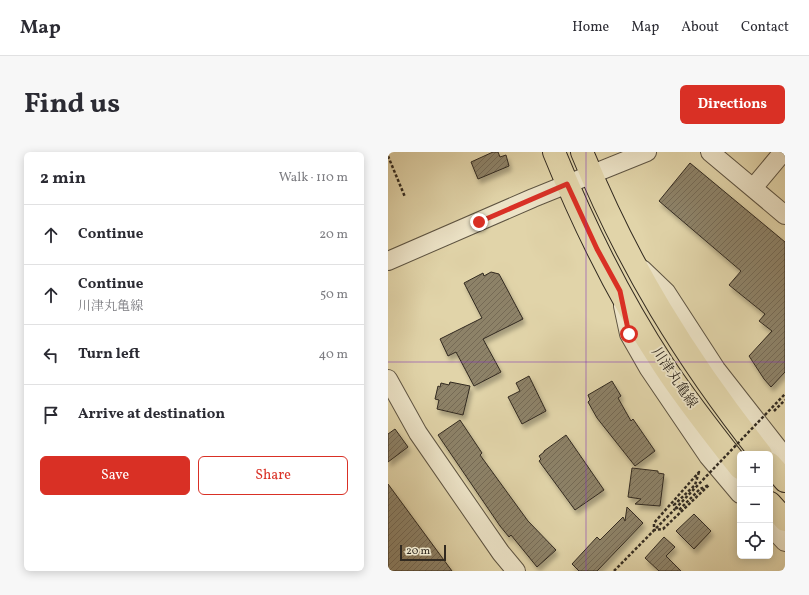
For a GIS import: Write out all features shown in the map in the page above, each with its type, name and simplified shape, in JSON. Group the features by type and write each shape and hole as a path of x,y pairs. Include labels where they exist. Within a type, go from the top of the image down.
{"main road":[{"name":"川津丸亀線","path":"554,152 597,249 620,291 664,366 737,464"},
{"name":"川津丸亀線","path":"582,152 632,260 685,352 724,408 759,451"},
{"path":"773,467 785,481"},
{"path":"773,506 785,520"}],"street":[{"path":"388,261 567,184 647,152"},
{"path":"710,152 785,215"},
{"path":"753,188 783,152"},
{"path":"632,260 666,292 716,369 785,457"},
{"path":"620,291 629,334 649,369 708,456 737,490"},
{"path":"388,379 431,452 501,553 516,571"},
{"path":"773,529 785,542"}],"path":[{"path":"388,156 405,196"},
{"path":"614,571 785,394"},
{"path":"774,411 785,400"},
{"path":"654,530 654,524 699,472 695,485 674,505 677,507"},
{"path":"654,530 663,530 709,485 700,489 679,510 677,507"}],"building":[{"path":"493,152 498,152 500,157 506,155 509,166 478,179 471,162"},
{"path":"690,163 785,242 785,372 771,387 749,356 772,331 759,321 765,314 729,285 741,271 659,201"},
{"path":"491,272 499,274 523,319 483,339 501,372 474,386 456,352 448,356 440,339 482,318 464,283 483,273 484,276"},
{"path":"529,376 546,411 522,424 508,397 520,391 516,383"},
{"path":"612,381 621,396 618,398 631,421 633,419 655,451 635,466 597,418 588,402 590,400 588,395"},
{"path":"450,382 470,386 463,415 437,409 439,400 435,399 438,386 440,387 441,383 449,385"},
{"path":"460,420 482,453 480,455 528,521 556,550 537,567 511,535 509,537 500,526 438,435"},
{"path":"395,429 408,447 388,462 388,434"},
{"path":"566,435 604,490 575,510 539,461 541,459 539,456 544,451"},
{"path":"632,468 658,471 658,473 664,474 660,506 635,504 641,499 628,497"},
{"path":"388,484 452,571 388,571"},
{"path":"627,507 643,523 597,571 579,571 572,564 597,537 600,540 623,517 625,521"},
{"path":"694,514 711,531 694,549 676,531"},
{"path":"664,537 675,547 666,556 681,571 659,571 645,558"}],"route":[{"path":"479,222 567,184 597,249 620,291 629,334"}]}
